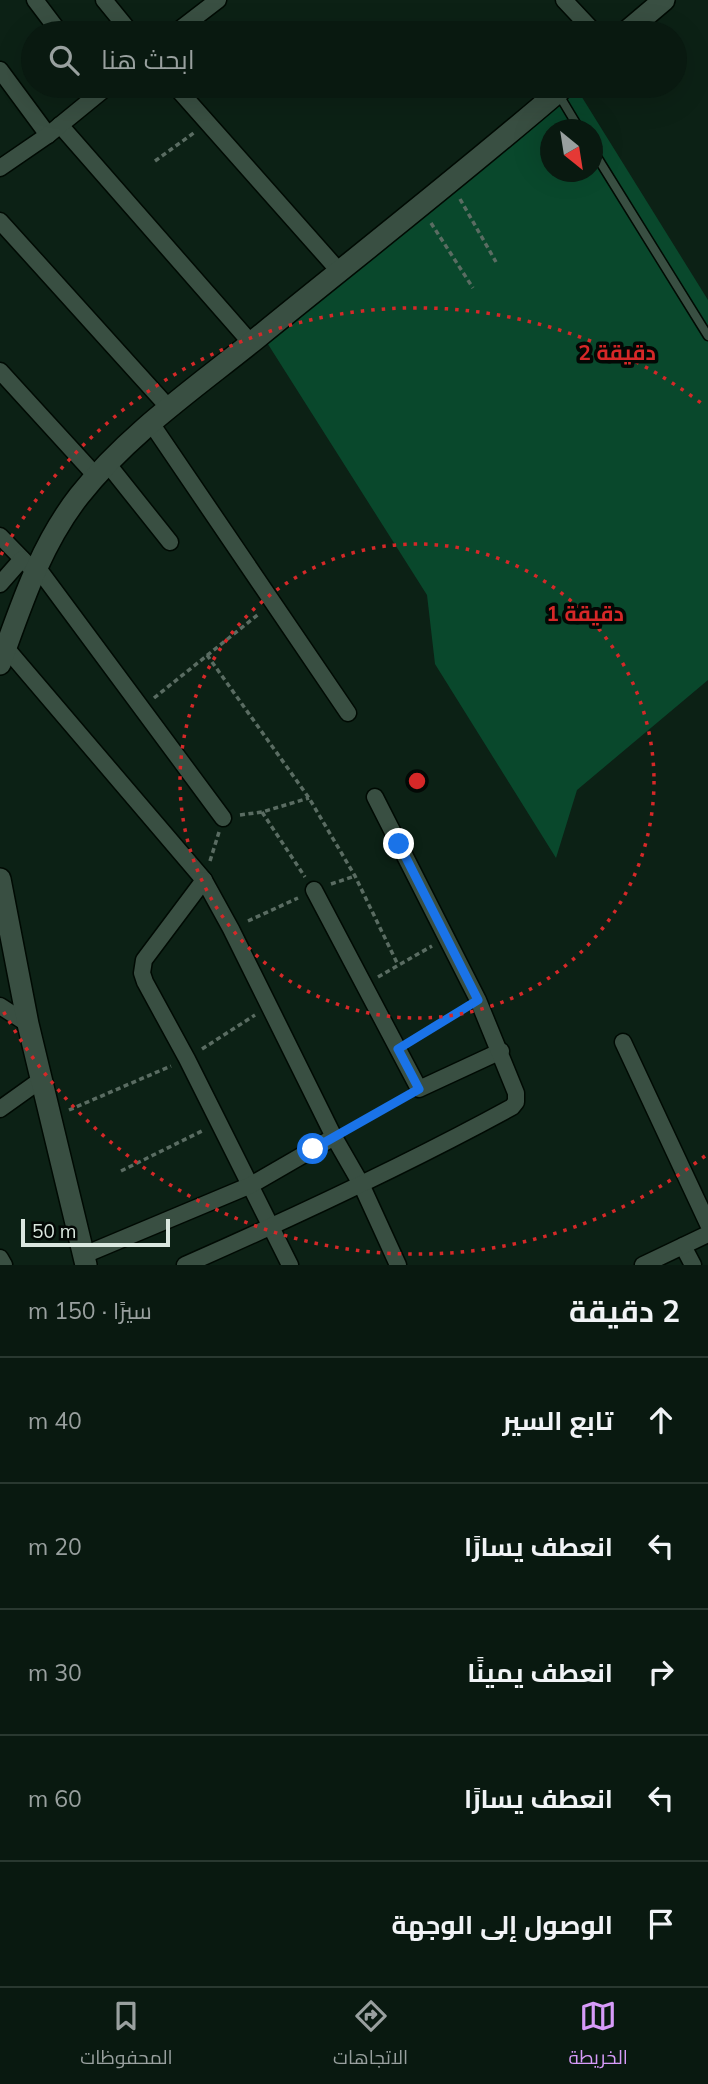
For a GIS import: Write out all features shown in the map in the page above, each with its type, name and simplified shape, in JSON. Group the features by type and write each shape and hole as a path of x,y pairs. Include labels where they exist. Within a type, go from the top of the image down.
{"main road":[{"path":"639,21 664,0"},
{"path":"3,656 31,566 77,498 102,469 169,408 420,207 550,98"},
{"path":"0,879 7,956 42,1079 85,1260"}],"street":[{"path":"35,0 51,21"},
{"path":"104,0 121,21"},
{"path":"191,21 218,0"},
{"path":"564,0 584,21"},
{"path":"0,70 21,93"},
{"path":"25,98 251,343"},
{"path":"0,168 54,130 90,98"},
{"path":"186,98 339,271"},
{"path":"0,221 169,408"},
{"path":"0,371 102,469 170,542"},
{"path":"151,424 348,713"},
{"path":"0,536 31,566 143,708 223,818"},
{"path":"0,584 31,566"},
{"path":"3,656 204,880 360,1184 398,1265"},
{"path":"185,1265 443,1144 512,1107 516,1102 516,1093 478,1000 375,797"},
{"path":"204,880 144,960 142,973 273,1226 290,1265"},
{"path":"314,890 419,1089 500,1051"},
{"path":"0,1006 27,1024"},
{"path":"623,1042 708,1224"},
{"path":"0,1109 42,1079"},
{"path":"85,1260 251,1185 334,1137"},
{"path":"643,1265 708,1234"},
{"path":"683,1246 693,1265"},
{"path":"0,1258 5,1265"}],"lane":[{"path":"565,98 575,119"},
{"path":"603,165 708,336"}],"path":[{"path":"155,161 208,122"},
{"path":"450,182 496,262"},
{"path":"420,207 473,288"},
{"path":"143,708 273,603"},
{"path":"207,655 309,798 355,876 398,965 446,938"},
{"path":"204,880 223,818 262,812 309,798"},
{"path":"262,812 314,890"},
{"path":"231,929 314,890 355,876"},
{"path":"398,1049 478,1000"},
{"path":"50,1119 187,1059 268,1007"},
{"path":"334,1137 419,1089"},
{"path":"121,1171 219,1122"}],"green space":[{"path":"541,98 582,98 596,119 540,119 540,182 603,182 603,131 708,300 708,680 577,790 556,858 435,664 427,595 259,330"}],"route":[{"path":"313,1149 419,1089 398,1049 478,1000 399,844"}]}
